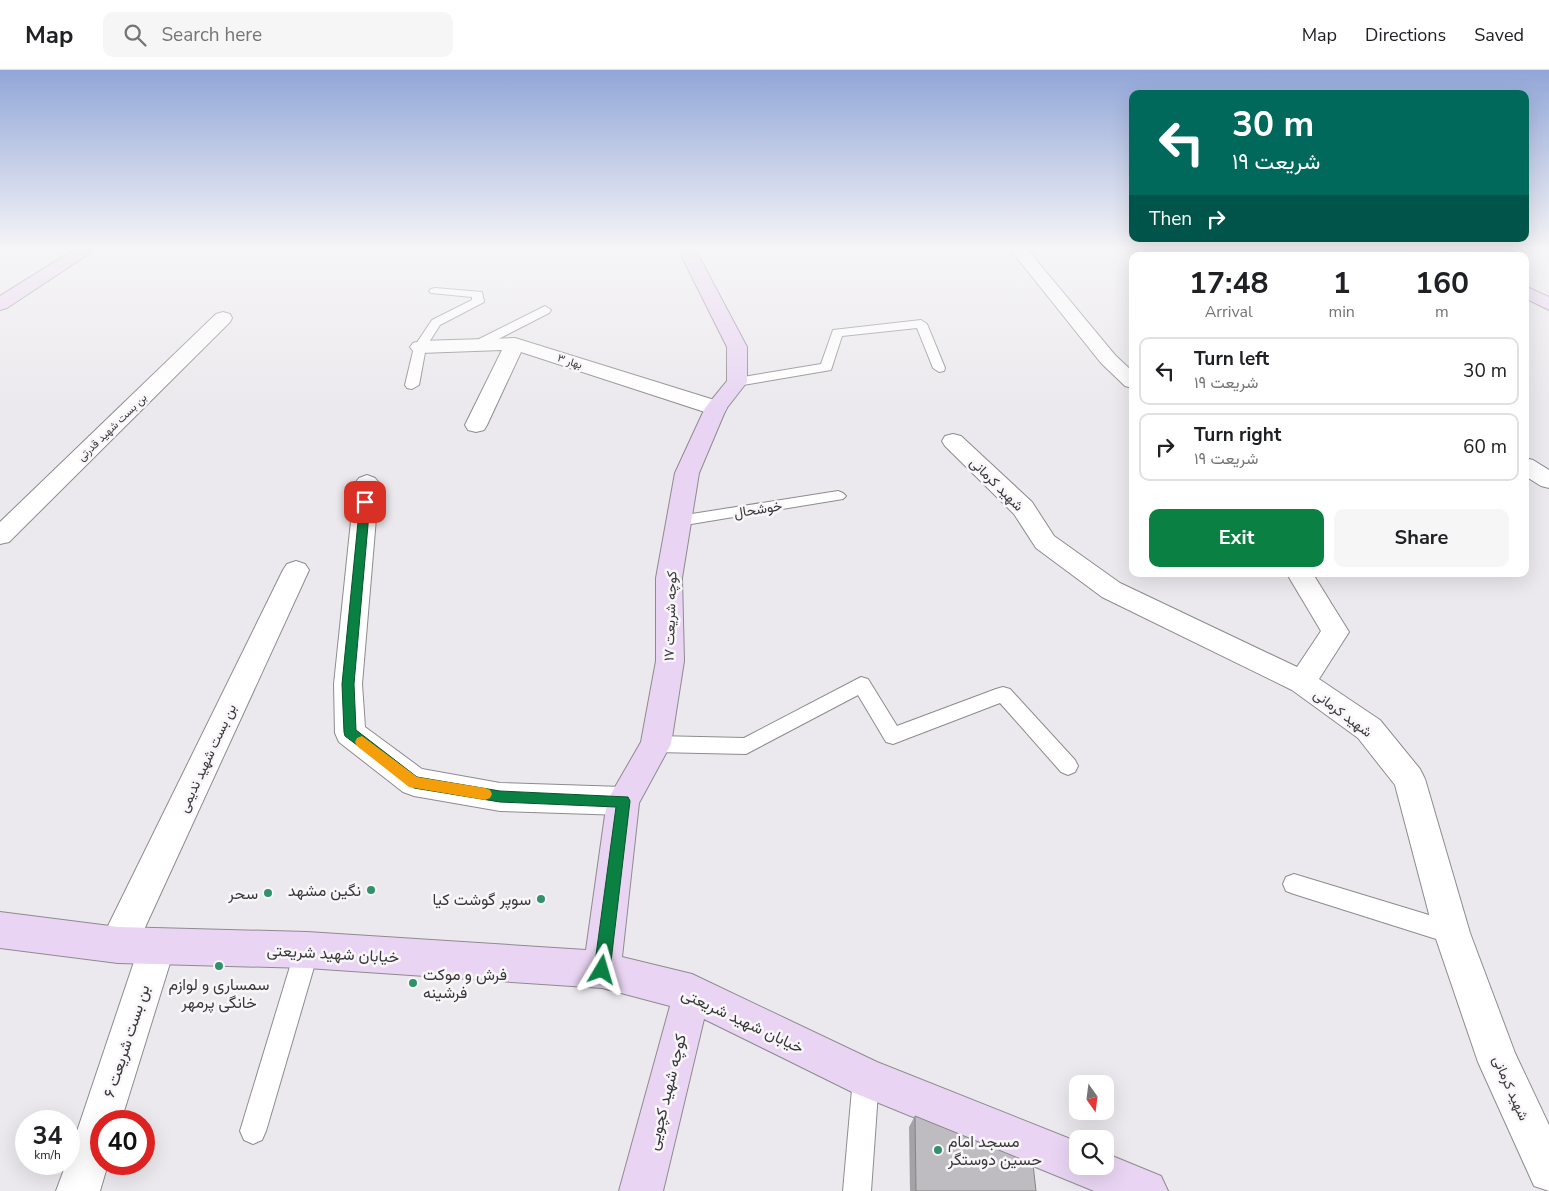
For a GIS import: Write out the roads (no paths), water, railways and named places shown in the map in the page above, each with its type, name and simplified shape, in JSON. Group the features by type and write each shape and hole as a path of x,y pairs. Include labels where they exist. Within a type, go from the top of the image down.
{"street":[{"path":"713,301 737,347 738,382"},
{"path":"1061,301 1108,358 1129,379"},
{"name":"بن بست شهید قدرتی","path":"0,536 224,318"},
{"path":"476,425 515,344"},
{"name":"بهار ۳","path":"420,347 515,344 716,408"},
{"name":"کوچه شریعت ۱۷","path":"602,970 623,801 656,744 670,661 670,578 687,473 716,408 738,382"},
{"name":"شهید کرمانی","path":"953,441 1023,508 1045,542 1111,590 1302,682 1369,729 1409,780 1452,933 1498,1062 1549,1171"},
{"path":"1529,468 1549,481"},
{"path":"367,484 348,684 350,732 414,782 500,797 623,801"},
{"name":"بن بست شهید ندیمی","path":"118,945 296,570"},
{"path":"1302,577 1335,632 1302,682"},
{"name":"خیابان شهید شریعتی","path":"0,930 118,945 308,950 602,970 692,993 866,1078 1069,1159"},
{"name":"بن بست شریعت ۶","path":"78,1191 157,947"},
{"name":"کوچه شهید کچویی","path":"641,1191 692,993"},
{"path":"1107,1175 1146,1191"}],"lane":[{"path":"412,385 420,347 436,323 478,301"},
{"path":"475,346 545,310"},
{"path":"738,382 826,367 837,333 921,324 940,368"},
{"name":"خوشحال","path":"679,521 838,496"},
{"path":"656,744 746,746 861,684 893,736 1003,694 1068,766"},
{"path":"1294,884 1452,933"},
{"path":"252,1131 308,950"},
{"path":"856,1191 866,1078"}],"place":[{"name":"نگین مشهد","path":"371,890"},
{"name":"سحر","path":"268,893"},
{"name":"سوپر گوشت کیا","path":"541,899"},
{"name":"سمساری و لوازم خانگی پرمهر","path":"219,966"},
{"name":"فرش و موکت فرشینه","path":"413,983"},
{"name":"مسجد امام حسین دوستگر","path":"938,1150"}]}
